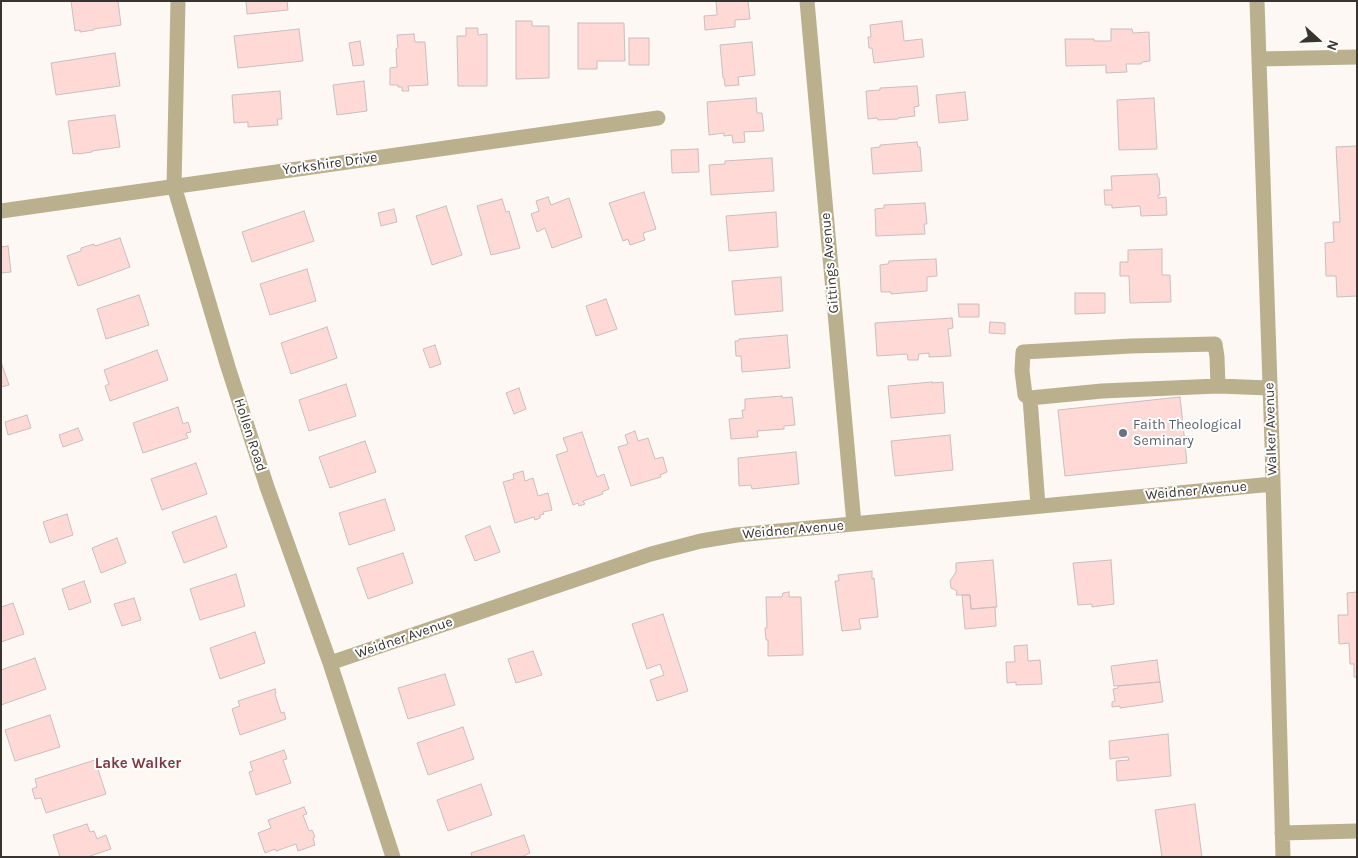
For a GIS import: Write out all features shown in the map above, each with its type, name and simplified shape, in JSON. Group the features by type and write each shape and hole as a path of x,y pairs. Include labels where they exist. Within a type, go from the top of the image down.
{"street":[{"name":"Hollen Road","path":"178,1 174,186 228,367 267,488 330,663 393,857"},
{"name":"Gittings Avenue","path":"807,1 854,524"},
{"name":"Walker Avenue","path":"1257,1 1283,857"},
{"path":"1260,59 1357,57"},
{"name":"Yorkshire Drive","path":"1,211 658,118"},
{"path":"1218,386 1215,344 1023,352 1022,370 1025,395 1030,398 1102,391 1218,386 1270,388"},
{"path":"1030,398 1038,506"},
{"name":"Weidner Avenue","path":"330,663 651,554 700,541 738,535 1273,484"},
{"path":"1282,832 1357,831"}],"building":[{"path":"71,1 118,1 121,25 80,32 80,30 75,31"},
{"path":"246,1 287,1 288,10 247,14"},
{"path":"716,1 748,1 750,19 735,20 735,27 705,30 704,16 717,15"},
{"path":"516,21 532,21 532,26 549,26 549,78 516,79"},
{"path":"902,21 904,41 922,39 924,57 874,63 872,48 869,48 868,37 871,37 870,25"},
{"path":"578,23 624,23 625,61 597,61 597,69 578,69"},
{"path":"466,28 478,28 478,35 487,34 487,86 458,86 457,36 466,36"},
{"path":"299,29 303,61 238,68 234,36"},
{"path":"1111,29 1132,29 1133,33 1149,32 1150,61 1142,62 1141,64 1126,64 1127,72 1106,73 1106,65 1066,66 1065,39 1111,41"},
{"path":"414,34 415,42 425,42 428,85 408,86 409,91 402,91 402,87 398,87 398,85 390,85 390,68 397,67 397,35"},
{"path":"629,38 649,38 649,65 629,65"},
{"path":"360,41 364,65 353,66 349,43"},
{"path":"752,42 755,75 738,77 739,85 725,86 720,45"},
{"path":"115,53 120,86 56,95 51,63"},
{"path":"364,81 367,111 337,115 333,85"},
{"path":"917,86 919,106 914,107 915,116 898,119 868,119 866,91 880,90 880,88"},
{"path":"280,91 282,119 277,119 278,125 248,127 248,122 234,123 232,95"},
{"path":"965,92 968,120 939,123 936,95"},
{"path":"756,98 757,113 762,113 764,131 744,132 745,142 733,143 732,135 724,136 724,133 709,135 707,102"},
{"path":"1154,98 1157,149 1119,150 1117,100"},
{"path":"115,115 120,147 73,154 68,121"},
{"path":"917,142 918,147 920,147 922,171 873,174 871,148 880,147 880,145"},
{"path":"1357,146 1357,296 1337,297 1336,276 1326,276 1325,243 1334,242 1333,222 1340,222 1336,147"},
{"path":"698,149 699,172 672,173 671,150"},
{"path":"772,158 774,191 711,195 709,165 725,164 725,161"},
{"path":"1157,174 1160,195 1158,195 1158,198 1166,197 1167,215 1141,216 1140,206 1112,208 1112,205 1105,205 1104,190 1112,190 1111,176"},
{"path":"644,192 656,229 643,233 645,240 630,245 628,239 623,241 609,203"},
{"path":"548,197 551,205 569,198 582,237 552,248 545,228 537,232 531,214 539,211 536,201"},
{"path":"502,199 506,212 509,211 520,248 491,255 477,206"},
{"path":"925,203 927,224 924,224 925,234 876,236 875,209 884,208 884,205"},
{"path":"446,206 462,255 432,265 416,216"},
{"path":"394,209 397,222 381,226 378,213"},
{"path":"304,211 314,241 252,262 242,232"},
{"path":"776,212 778,247 729,251 726,216"},
{"path":"120,238 130,267 78,286 67,256 81,251 81,248 94,244 95,246"},
{"path":"8,246 11,272 1,273 1,247"},
{"path":"1162,249 1162,275 1170,275 1171,302 1130,303 1129,276 1120,276 1120,262 1128,262 1128,250"},
{"path":"936,259 937,276 927,277 927,291 891,294 891,292 881,292 880,265 888,264 889,261"},
{"path":"307,269 316,301 270,315 260,284"},
{"path":"781,277 783,311 735,315 732,281"},
{"path":"1075,293 1105,293 1105,313 1075,314"},
{"path":"139,295 149,325 106,339 97,309"},
{"path":"606,299 617,329 596,336 586,306"},
{"path":"958,304 979,304 979,317 959,317"},
{"path":"952,318 953,328 948,329 951,356 929,357 929,353 919,354 918,360 908,360 907,354 877,356 875,323"},
{"path":"990,322 1005,323 1005,334 989,333"},
{"path":"327,327 337,358 291,374 281,343"},
{"path":"787,335 790,368 742,372 741,356 736,356 735,341 739,341 739,339"},
{"path":"435,345 441,364 430,368 423,349"},
{"path":"157,350 168,380 110,401 105,386 109,384 104,370"},
{"path":"1,362 9,385 1,387"},
{"path":"943,382 945,413 891,418 888,386"},
{"path":"346,384 356,416 309,431 299,400"},
{"path":"519,388 526,409 514,414 506,393"},
{"path":"782,396 782,398 792,397 795,425 784,426 784,429 757,431 758,437 731,439 729,419 743,418 742,410 745,410 745,399"},
{"path":"1180,397 1187,463 1065,476 1058,410"},
{"path":"178,407 183,424 188,422 191,432 186,433 188,438 143,453 133,423"},
{"path":"27,415 31,428 8,435 5,422"},
{"path":"78,428 83,440 63,447 59,435"},
{"path":"635,431 638,441 648,438 655,459 663,457 667,472 660,475 661,477 631,486 618,447 628,444 625,435"},
{"path":"582,432 597,477 604,474 609,489 602,492 603,494 583,501 585,504 579,506 578,503 573,505 556,455 568,451 563,438"},
{"path":"950,435 953,470 895,476 891,441"},
{"path":"365,441 376,472 330,488 319,457"},
{"path":"796,452 799,484 752,489 751,485 739,486 738,458"},
{"path":"196,463 207,494 162,510 151,479"},
{"path":"523,471 525,481 533,478 538,496 548,493 552,510 543,512 544,514 540,515 540,518 535,520 534,517 515,523 503,482 514,479 513,474"},
{"path":"385,499 395,530 349,545 339,513"},
{"path":"67,514 73,535 50,543 43,522"},
{"path":"216,516 227,547 184,563 172,532"},
{"path":"490,526 500,552 475,561 465,536"},
{"path":"117,538 126,563 101,573 92,548"},
{"path":"403,553 413,583 368,599 357,568"},
{"path":"993,560 997,607 971,609 970,595 956,595 957,591 951,588 950,581 956,572 956,563"},
{"path":"1111,560 1114,604 1092,607 1092,604 1078,605 1073,563"},
{"path":"872,571 878,617 859,619 861,629 842,631 835,581 839,581 838,575"},
{"path":"236,574 245,606 200,620 190,589"},
{"path":"84,581 91,602 69,610 62,589"},
{"path":"789,592 789,597 801,597 803,655 768,656 768,640 766,640 765,628 767,628 766,597 782,597 783,593"},
{"path":"1357,592 1357,677 1354,677 1354,664 1350,664 1349,643 1339,644 1338,615 1348,615 1347,593"},
{"path":"962,595 970,595 971,609 995,607 996,626 965,629"},
{"path":"134,598 141,620 122,626 114,604"},
{"path":"13,603 24,634 1,642 1,607"},
{"path":"663,614 688,691 657,701 650,680 664,675 660,664 647,669 632,624"},
{"path":"255,632 265,663 220,679 210,648"},
{"path":"1027,645 1028,661 1040,660 1042,684 1016,685 1016,682 1007,683 1006,662 1015,662 1014,646"},
{"path":"533,651 542,675 516,683 508,659"},
{"path":"35,658 46,689 1,705 1,670"},
{"path":"1157,660 1160,682 1114,686 1111,666"},
{"path":"445,674 455,705 408,719 398,688"},
{"path":"1160,682 1163,702 1120,708 1120,706 1112,707 1112,702 1115,701 1113,689 1118,688 1118,686"},
{"path":"275,689 281,713 284,712 286,719 240,735 232,709 240,706 238,701"},
{"path":"50,715 60,747 15,761 5,730"},
{"path":"463,727 474,759 428,775 417,743"},
{"path":"1168,734 1171,776 1117,781 1116,761 1129,760 1128,757 1110,759 1109,741"},
{"path":"284,750 287,759 283,760 291,783 256,795 249,772 253,771 250,762"},
{"path":"95,760 106,794 46,813 41,798 35,799 32,789 37,787 35,779"},
{"path":"481,784 492,815 448,831 437,800"},
{"path":"1195,804 1202,857 1162,857 1155,810"},
{"path":"304,807 307,814 303,815 309,831 312,830 315,837 313,838 315,845 298,851 296,844 265,853 258,833 271,828 268,820"},
{"path":"87,824 90,832 94,831 97,839 106,835 111,849 87,857 60,857 53,835"},
{"path":"524,835 530,853 521,857 472,857 471,853"}],"place":[{"name":"Faith Theological Seminary","path":"1123,433"}],"district":[{"name":"Lake Walker","path":"138,764"}]}
